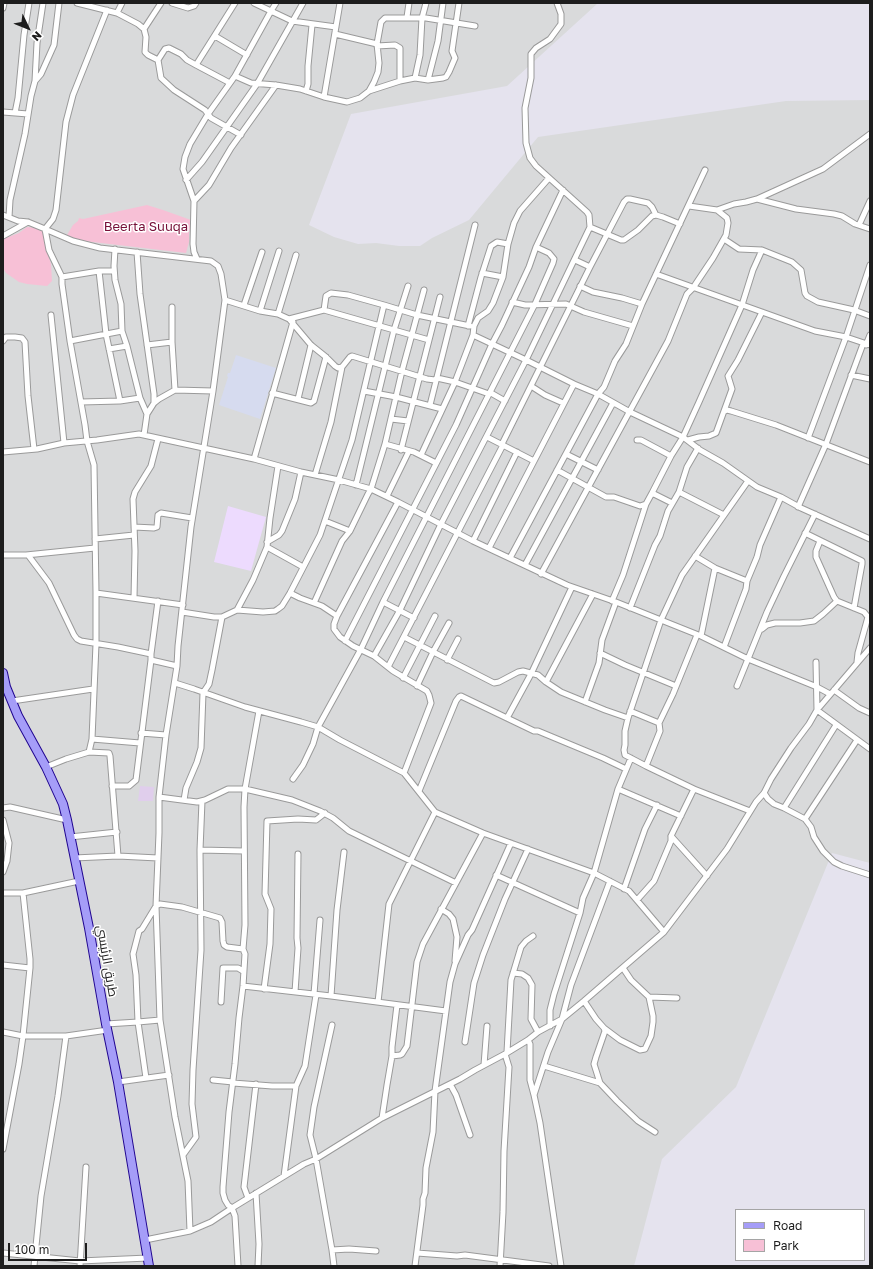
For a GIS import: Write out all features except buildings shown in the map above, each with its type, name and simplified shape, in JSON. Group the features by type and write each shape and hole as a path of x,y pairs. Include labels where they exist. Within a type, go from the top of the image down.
{"main road":[{"name":"طريق الرئيسي","path":"3,674 5,689 46,767 63,804 67,820 118,1082 149,1262"}],"street":[{"path":"3,8 4,3"},
{"path":"15,113 24,35 30,3"},
{"path":"9,217 10,200 26,134 28,114 35,81 37,43 43,3"},
{"path":"35,81 41,74 51,54 55,37 59,3"},
{"path":"77,3 117,13 138,24 144,29 146,36 145,52 158,60"},
{"path":"117,13 122,3"},
{"path":"144,29 161,3"},
{"path":"172,3 188,8 194,6 196,3"},
{"path":"196,65 235,3"},
{"path":"254,3 292,21 312,25 336,27"},
{"path":"197,259 193,244 194,201 183,169 185,157 190,144 208,114 235,76 276,3"},
{"path":"186,180 202,162 257,84 303,3"},
{"path":"324,97 340,3"},
{"path":"407,17 409,3"},
{"path":"415,78 421,47 422,18 426,3"},
{"path":"428,80 438,41 443,3"},
{"path":"235,76 251,83 276,85 347,102 360,98 369,91 400,81 415,78 428,80 443,78 446,77 449,72 455,58 452,51 459,3"},
{"path":"374,656 400,610 441,524 526,360 590,227 589,215 587,212 550,178 542,173 530,158 526,143 525,108 531,78 531,54 536,48 550,39 561,24 562,14 557,3"},
{"path":"90,752 92,739 96,644 94,465 87,441 70,342 62,277 49,250 45,229 53,219 56,210 66,122 73,95 107,10"},
{"path":"369,91 378,75 379,63 377,45 383,18 422,18 457,22 475,26"},
{"path":"306,91 308,84 308,66 312,25"},
{"path":"335,34 377,45 394,45 400,48 400,81"},
{"path":"215,36 247,54"},
{"path":"230,83 167,48 158,60 161,78 174,90 205,110 211,118 241,135"},
{"path":"194,201 210,185 231,148 276,85"},
{"path":"3,112 28,114"},
{"path":"689,206 717,210 734,204 757,199 823,169 870,134"},
{"path":"510,558 598,394 604,387 615,360 626,344 642,304 705,170"},
{"path":"421,455 455,382 473,335 474,326 478,318 491,307 503,276 508,244 514,223 520,211 550,178"},
{"path":"345,641 473,388 492,344 529,267 536,246 563,190"},
{"path":"388,667 502,445 580,286 627,199 648,203 656,215"},
{"path":"757,199 796,209 842,216 870,229"},
{"path":"859,225 870,201"},
{"path":"541,574 668,341 687,294 693,288 724,240 728,228 727,218 717,210"},
{"path":"3,215 18,221 28,222 73,241 100,248 211,261 218,266 221,274 224,300 213,391 192,518 178,646 178,666 166,736 159,798 156,906 160,1020 175,1117 188,1181 190,1231"},
{"path":"590,227 607,235 624,240 641,228 652,216 656,215 670,219 680,224"},
{"path":"3,236 28,222"},
{"path":"430,405 474,225"},
{"path":"724,240 739,249 762,250 792,262 801,270 805,293 808,296 818,302 854,310 870,316"},
{"path":"468,326 482,273 493,244 497,242 508,244"},
{"path":"293,779 303,765 313,744 318,728 361,649 383,602 535,304 554,259 549,253 536,246"},
{"path":"115,249 114,272 121,304 122,331 128,346 140,398 147,414"},
{"path":"585,702 599,663 602,640 646,504 682,437 742,305 753,270 762,250"},
{"path":"260,311 279,251"},
{"path":"137,252 140,294 154,403"},
{"path":"244,306 262,252"},
{"path":"278,314 296,256"},
{"path":"575,260 590,267"},
{"path":"808,438 846,337 870,265"},
{"path":"62,277 99,271 114,272"},
{"path":"99,271 106,334 120,401"},
{"path":"482,273 503,276"},
{"path":"656,274 815,331 846,337 866,345"},
{"path":"356,485 394,330 408,286"},
{"path":"580,286 593,292 642,304"},
{"path":"314,603 342,541 350,531 368,494 372,489 385,444 402,371 424,290"},
{"path":"324,310 326,296 331,293 348,295 417,315 474,326"},
{"path":"401,450 440,297"},
{"path":"224,300 260,311 278,314 291,321 311,345 335,366 338,368 342,367"},
{"path":"512,302 525,305 562,304 633,326"},
{"path":"182,612 222,617 237,610 263,612 275,611 282,606 320,535 339,480 352,440 384,305"},
{"path":"172,307 172,342 175,390"},
{"path":"291,321 324,310 429,340"},
{"path":"688,440 699,436 713,435 716,433 732,389 728,376 738,360 762,312"},
{"path":"51,315 64,443"},
{"path":"254,459 291,321"},
{"path":"70,342 122,331"},
{"path":"473,335 540,368 598,394 630,412 688,440 757,487 870,539"},
{"path":"798,507 826,444 851,375 870,335"},
{"path":"3,341 6,337 15,337 22,338 25,342 28,396 34,449"},
{"path":"147,345 172,342"},
{"path":"298,399 311,345"},
{"path":"109,349 128,346"},
{"path":"315,475 331,422 342,367 352,356 432,380 437,378 455,382 490,394 505,401"},
{"path":"272,393 311,403 314,401 326,357"},
{"path":"851,375 870,379"},
{"path":"489,548 574,384"},
{"path":"531,386 545,395 563,403"},
{"path":"144,435 147,414 154,403 175,390 213,391"},
{"path":"364,390 442,409"},
{"path":"81,402 120,401 140,398"},
{"path":"525,565 613,403"},
{"path":"725,411 729,410 752,417 870,462"},
{"path":"391,419 408,421"},
{"path":"3,452 130,435 144,435 254,459 372,489 541,574 699,635 748,659 832,692 870,713"},
{"path":"487,437 534,461"},
{"path":"134,598 134,498 135,492 151,466 158,439"},
{"path":"637,440 641,440 671,456"},
{"path":"385,444 421,455 436,463"},
{"path":"630,608 660,536 662,526 672,503 679,492 687,467 698,448"},
{"path":"387,496 410,451"},
{"path":"473,541 517,452"},
{"path":"566,454 598,470"},
{"path":"237,610 253,580 267,545 278,466"},
{"path":"557,470 606,497 614,497 640,506 646,504"},
{"path":"267,545 282,531 295,499 301,472"},
{"path":"748,481 682,575 661,620 628,718 625,731 624,753 630,758 694,789 750,811"},
{"path":"679,492 724,515"},
{"path":"652,494 672,503"},
{"path":"724,647 746,589 747,581 760,545 781,497"},
{"path":"398,502 337,616 334,629 340,638 374,656 403,678 430,694 430,703 404,772"},
{"path":"134,526 157,527 158,515 161,513 192,518"},
{"path":"737,686 784,576 815,514"},
{"path":"325,521 350,531"},
{"path":"805,533 862,561 854,608"},
{"path":"95,539 134,535"},
{"path":"820,541 816,551 816,557 831,591 838,601 864,612 868,617 858,653 857,663"},
{"path":"267,545 303,567"},
{"path":"3,555 26,555 95,548"},
{"path":"26,555 28,555 49,583 77,639 96,644 118,647 178,666"},
{"path":"695,556 715,568 747,581"},
{"path":"646,766 660,731 659,723 699,635 715,568"},
{"path":"507,718 531,674 572,587"},
{"path":"96,593 183,605"},
{"path":"290,593 322,606 337,616"},
{"path":"546,682 593,594"},
{"path":"112,786 129,786 136,780 158,601"},
{"path":"761,630 767,625 775,623 800,623 814,621 838,601"},
{"path":"383,602 414,618"},
{"path":"403,678 435,616"},
{"path":"184,800 186,788 201,748 203,693 209,684 222,617"},
{"path":"417,686 433,652 449,624"},
{"path":"404,637 494,683 518,672 540,676 561,692 628,718"},
{"path":"447,660 458,639"},
{"path":"145,1240 190,1231 211,1222 256,1193 316,1159 382,1118 436,1092 528,1040 538,1032 562,1018 584,1001 664,932 727,849 750,811 764,793 771,779 817,710 870,648"},
{"path":"600,653 676,686"},
{"path":"816,662 817,710"},
{"path":"175,683 259,711 318,728 404,772 435,812 482,833 594,873 629,891 664,932"},
{"path":"12,701 93,689"},
{"path":"419,791 459,697 463,697 534,731 538,731 626,769"},
{"path":"817,710 870,749"},
{"path":"238,1266 235,1216 223,1193 223,1172 233,1082 238,1018 243,986 245,954 243,949 245,925 245,789 259,711"},
{"path":"630,711 659,723"},
{"path":"784,808 836,725"},
{"path":"141,733 166,736"},
{"path":"92,739 140,743"},
{"path":"805,819 857,740"},
{"path":"46,767 90,752 109,753 118,856"},
{"path":"550,1026 550,1010 554,994 580,913 583,898 594,873 618,789 630,758"},
{"path":"159,798 197,802 228,789 245,789 303,803 333,818 349,831 456,883"},
{"path":"618,789 681,816"},
{"path":"637,900 654,881 671,841 671,836 694,789"},
{"path":"764,793 774,804 805,819 811,827 814,837 822,851 828,857 842,866 870,874"},
{"path":"183,1155 196,1137 192,1104 201,950 200,850 202,801"},
{"path":"624,889 645,829 657,805"},
{"path":"3,808 10,807 67,820"},
{"path":"378,1002 389,904 435,812"},
{"path":"264,989 270,944 271,909 266,894 267,821 298,819 316,820 325,814"},
{"path":"3,820 9,843 7,861 3,872"},
{"path":"70,837 117,832"},
{"path":"392,1056 402,1054 407,1046 417,962 423,944 482,833"},
{"path":"671,836 707,876"},
{"path":"415,1266 424,1205 423,1199 425,1193 426,1168 433,1132 436,1092 450,982 455,964 511,843"},
{"path":"465,1042 474,983 505,899 528,849"},
{"path":"200,850 244,851"},
{"path":"331,996 337,910 344,852"},
{"path":"294,992 298,948 296,938 298,854"},
{"path":"74,858 118,856 158,858"},
{"path":"496,875 580,913"},
{"path":"3,893 23,893 79,881"},
{"path":"534,1095 548,1052 562,1018 571,985 610,881"},
{"path":"3,1149 24,1036 30,968 23,893"},
{"path":"146,1078 138,1022 136,975 133,954 140,931 156,906 160,904 175,906 220,918 222,922 222,941 224,945 227,947 243,949"},
{"path":"441,909 449,914 453,919 456,937 455,964"},
{"path":"284,1176 296,1086 306,1062 315,994 320,920"},
{"path":"500,1266 509,1067 506,1053 511,980 521,947 533,936"},
{"path":"3,965 30,968"},
{"path":"221,1002 222,968 238,968 243,972"},
{"path":"584,1001 604,1028 620,1040 640,1050 645,1049 653,1022 649,997 631,980 623,968"},
{"path":"513,973 522,974 528,978 532,985 531,1019 538,1032"},
{"path":"243,986 446,1011"},
{"path":"649,997 677,998"},
{"path":"382,1118 386,1085 392,1056 397,1005"},
{"path":"3,1032 24,1036 66,1036 107,1027 160,1020"},
{"path":"332,1025 314,1107 310,1135 316,1159 334,1266"},
{"path":"484,1065 487,1026"},
{"path":"604,1028 604,1034 594,1064 600,1083 638,1121 655,1132"},
{"path":"34,1266 41,1196 58,1096 66,1036"},
{"path":"528,1040 530,1044 530,1080 540,1122 560,1266"},
{"path":"544,1066 600,1083"},
{"path":"118,1082 169,1075"},
{"path":"213,1080 296,1086"},
{"path":"248,1198 244,1187 256,1084"},
{"path":"450,1084 456,1095 470,1135"},
{"path":"80,1264 86,1167"},
{"path":"256,1193 259,1244 258,1266"},
{"path":"332,1250 349,1249 376,1251"},
{"path":"3,1253 80,1264 149,1262"},
{"path":"417,1253 458,1256 466,1255 549,1266"}],"shaded area":[{"path":"3,3 601,3 597,4 507,86 351,114 309,225 334,237 358,244 376,243 399,246 420,246 432,238 469,220 538,137 786,101 870,100 870,863 832,853 736,1087 662,1159 634,1266 3,1266"},
{"path":"236,355 276,368 260,419 219,405 228,373 230,373"},
{"path":"228,506 266,517 251,571 214,562"},
{"path":"140,786 154,787 153,801 138,801"}],"green space":[{"name":"Beerta Suuqa","path":"147,205 191,220 189,242 186,253 84,241 69,238 67,235 79,218 83,219"},
{"path":"27,227 46,230 46,248 51,264 52,281 47,286 19,282 6,273 3,268 3,239 19,233"}]}
